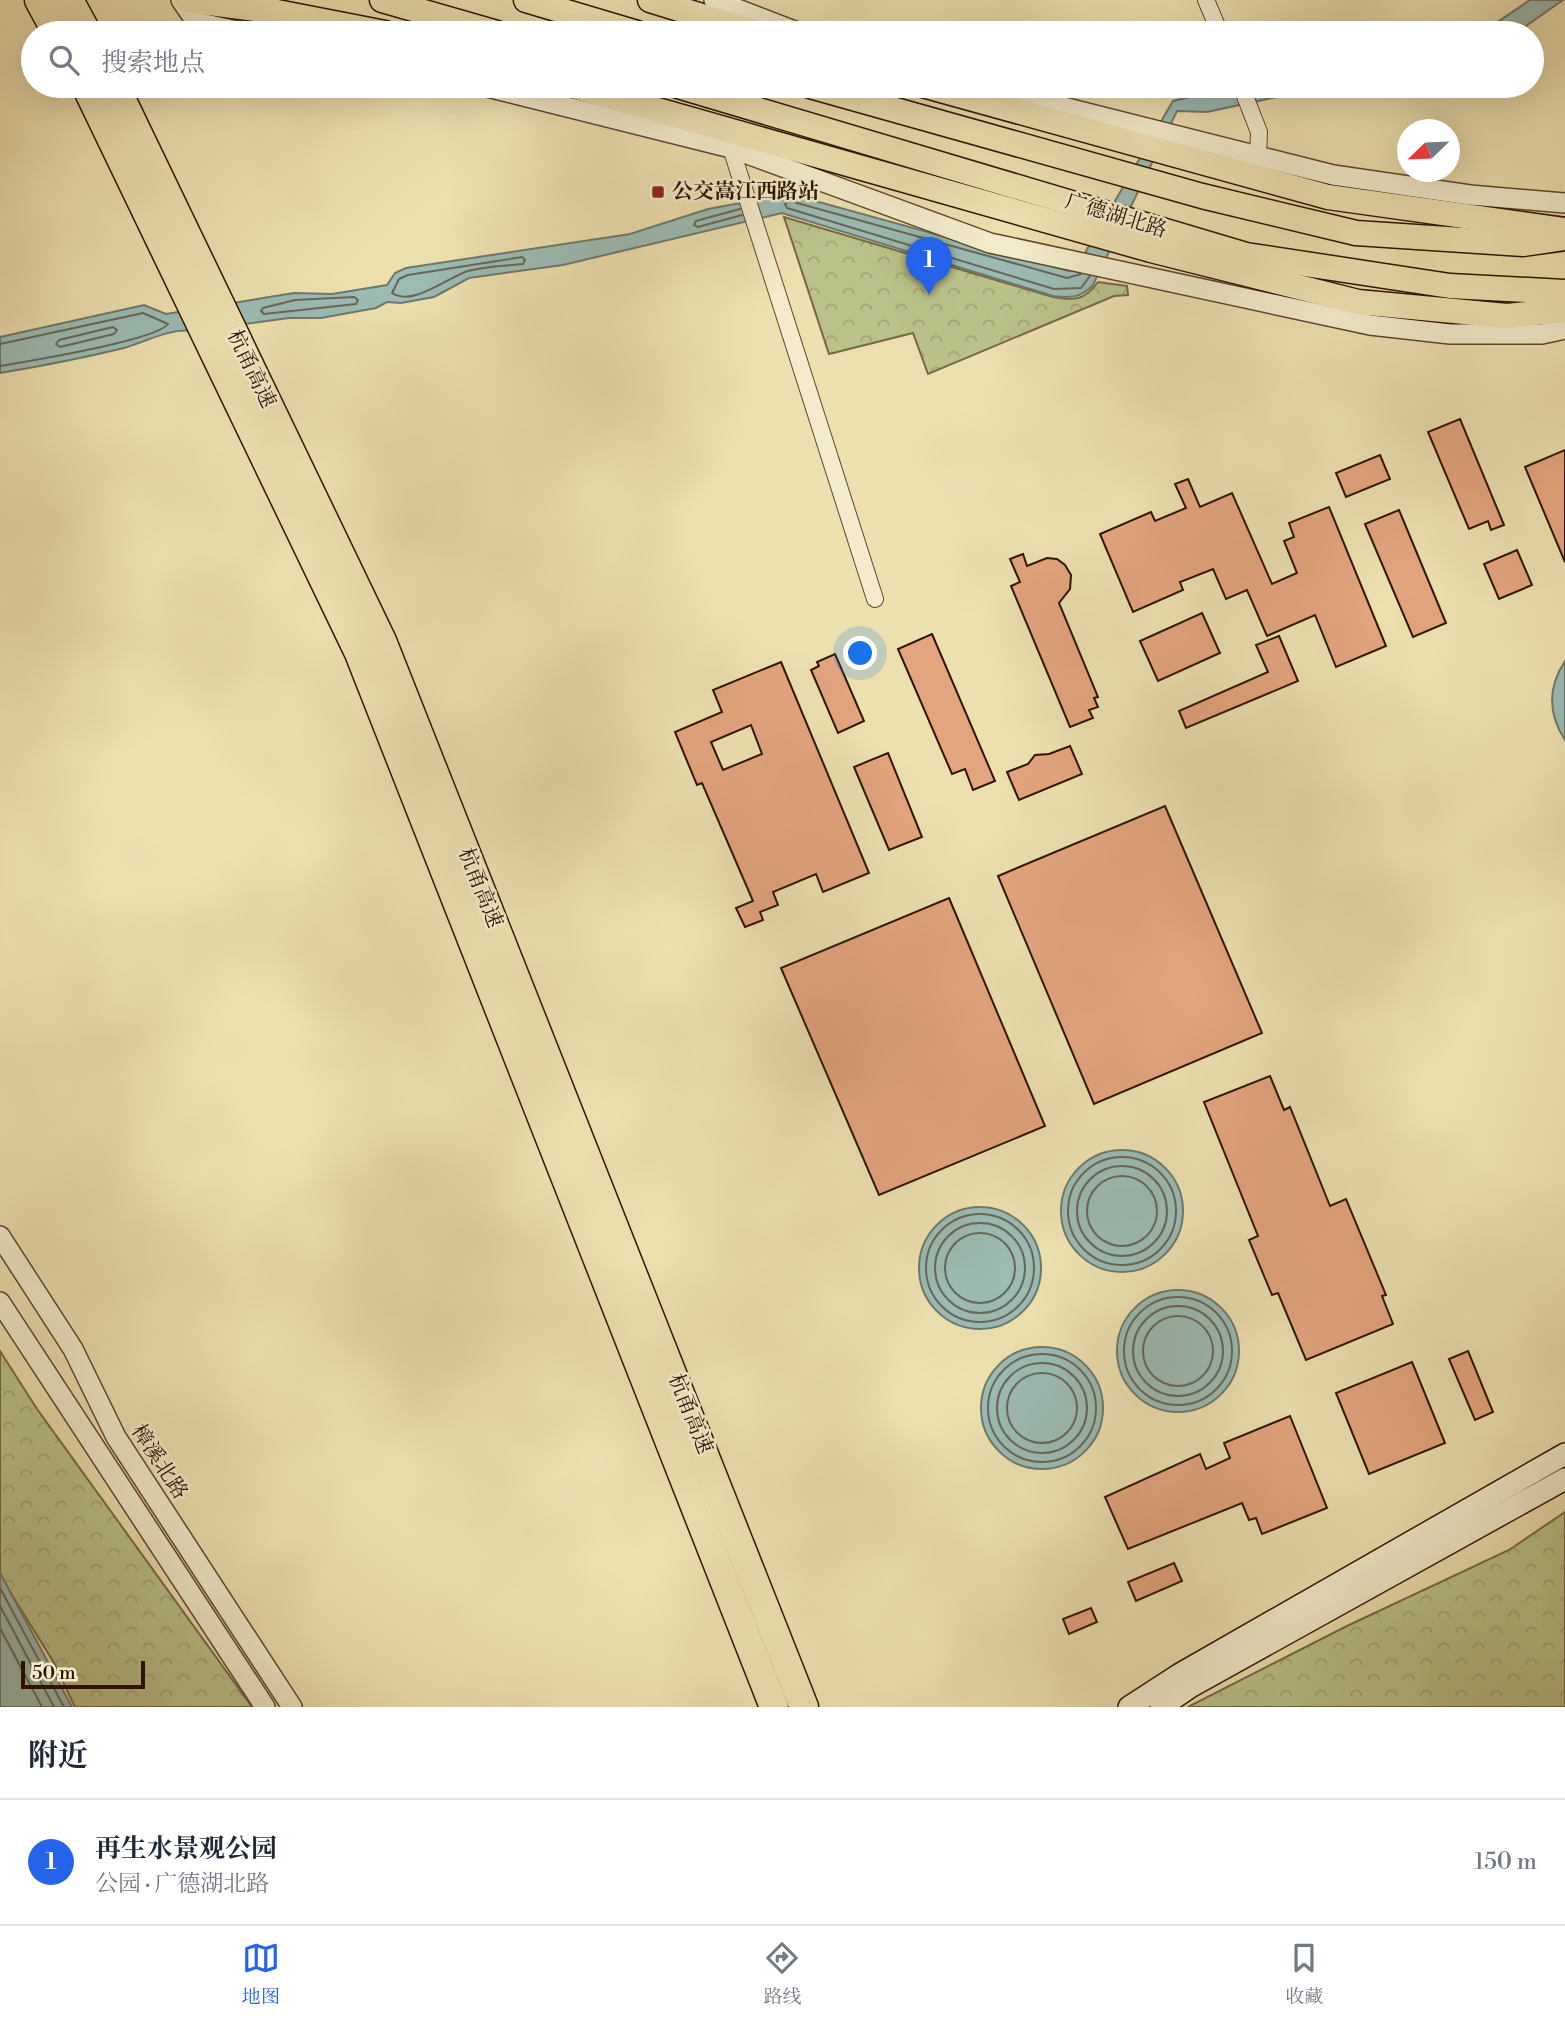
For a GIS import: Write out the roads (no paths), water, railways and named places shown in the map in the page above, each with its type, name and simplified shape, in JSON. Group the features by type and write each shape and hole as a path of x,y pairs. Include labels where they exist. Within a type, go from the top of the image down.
{"highway":[{"path":"39,0 50,21"},
{"path":"69,0 80,21"},
{"name":"杭甬高速","path":"92,98 359,653 774,1707"},
{"name":"杭甬高速","path":"121,98 382,641 804,1707"}],"main road":[{"path":"187,0 323,21"},
{"path":"382,0 455,21"},
{"path":"526,0 597,21"},
{"path":"650,0 718,21"},
{"path":"615,98 1151,250 1358,302 1507,316 1565,310"},
{"name":"广德湖北路","path":"719,98 1246,255 1450,286 1565,292"},
{"name":"广德湖北路","path":"853,98 1202,196 1356,233 1523,244 1565,238"},
{"path":"969,98 1328,197 1565,230"},
{"path":"1129,1707 1180,1674 1565,1454"},
{"path":"1161,1707 1202,1680 1565,1479"}],"street":[{"path":"181,0 195,21"},
{"path":"714,0 769,21"},
{"path":"1206,0 1215,21"},
{"path":"531,98 732,148 990,243 1370,325 1450,334 1542,334 1565,329"},
{"path":"1027,98 1333,176 1470,195 1565,203"},
{"path":"1246,98 1259,132 1258,157"},
{"path":"732,148 756,233 875,599"},
{"name":"樟溪北路","path":"0,1236 73,1349 116,1437 292,1707"},
{"path":"0,1302 265,1707"}],"water":[{"path":"1530,0 1563,0 1533,21 1499,21"},
{"path":"1186,98 1272,98 1207,112 1177,111 1093,285 1075,296 1053,296 782,213 563,265 469,278 434,297 401,303 387,302 376,308 321,318 289,318 175,332 109,352 0,373 0,337 144,305 166,314 294,293 332,294 387,285 395,273 406,268 630,234 708,209 790,194 1069,271 1075,270 1173,101"},
{"path":"1565,661 1565,740 1555,720 1552,700 1555,681"},
{"path":"1122,1150 1145,1154 1165,1168 1179,1188 1183,1211 1179,1234 1165,1254 1145,1268 1122,1272 1099,1268 1079,1254 1065,1234 1061,1211 1065,1188 1079,1168 1099,1154"},
{"path":"980,1207 1003,1211 1023,1225 1037,1245 1041,1268 1037,1291 1023,1311 1003,1325 980,1329 957,1325 937,1311 923,1291 919,1268 923,1245 937,1225 957,1211"},
{"path":"1178,1290 1201,1294 1221,1308 1235,1328 1239,1351 1235,1374 1221,1394 1201,1408 1178,1412 1155,1408 1135,1394 1121,1374 1117,1351 1121,1328 1135,1308 1155,1294"},
{"path":"1042,1347 1065,1351 1085,1365 1099,1385 1103,1408 1099,1431 1085,1451 1065,1465 1042,1469 1019,1465 999,1451 985,1431 981,1408 985,1385 999,1365 1019,1351"},
{"path":"0,1573 72,1707 0,1707"}],"place":[{"name":"公交嵩江西路站","path":"658,192"},
{"name":"再生水景观公园","path":"929,295"}]}
